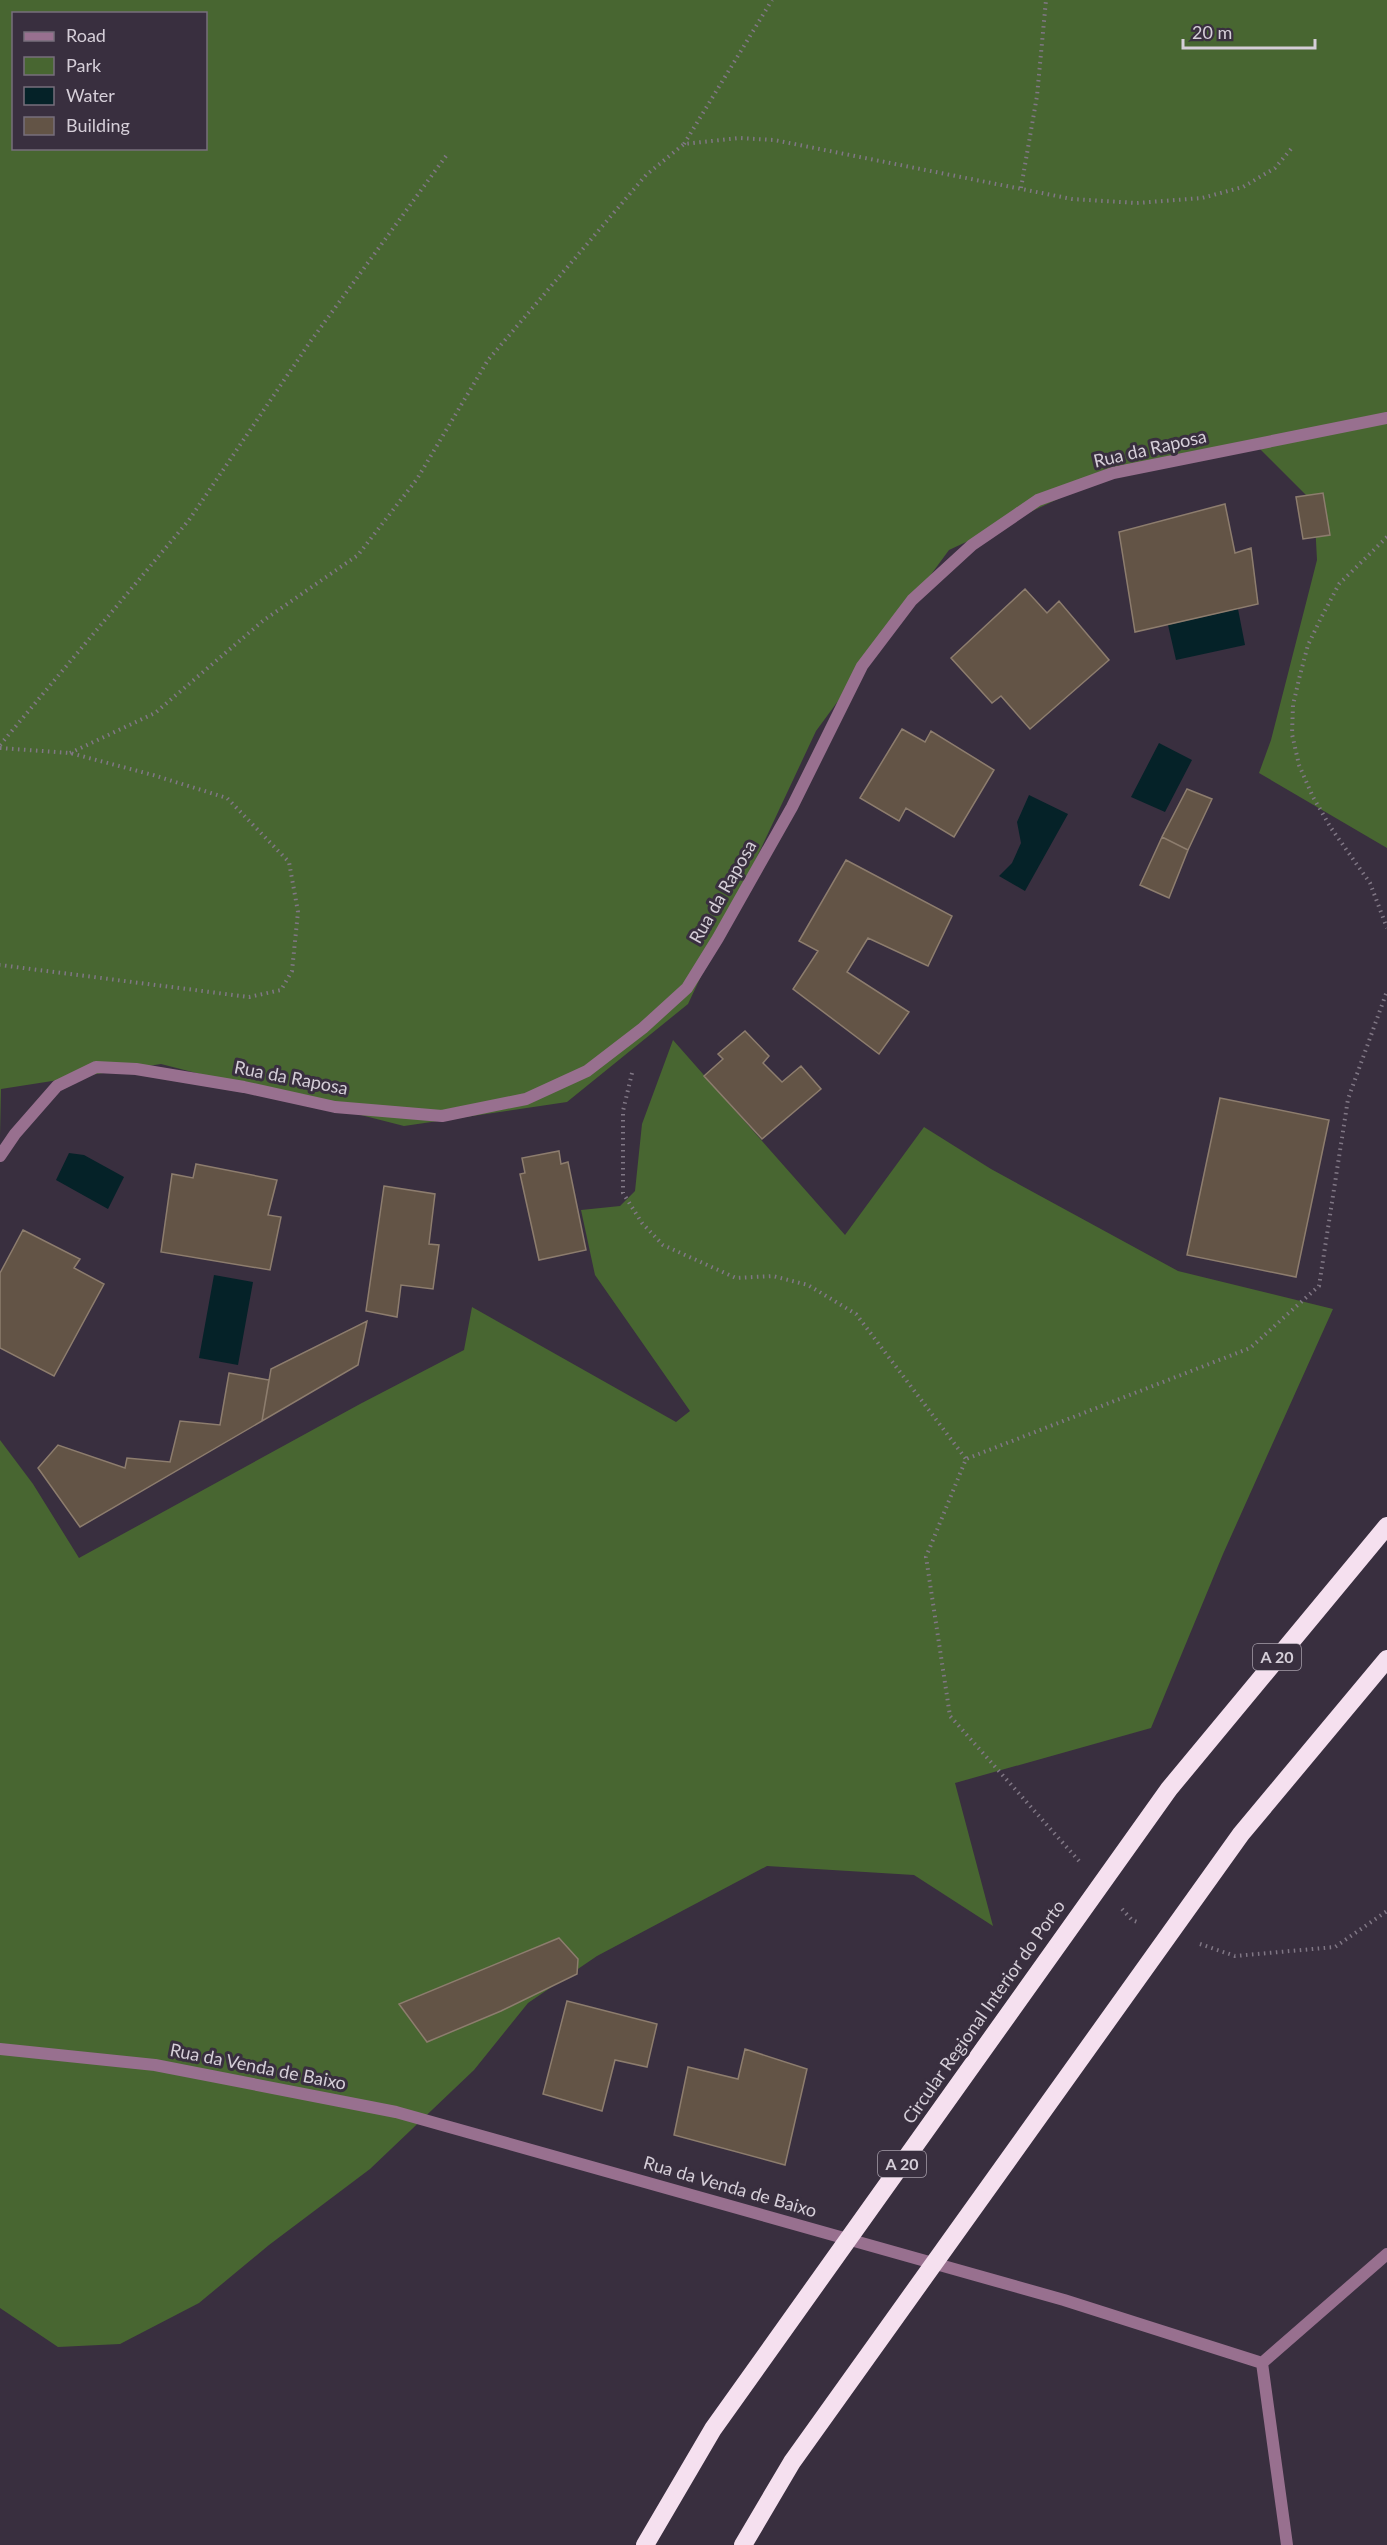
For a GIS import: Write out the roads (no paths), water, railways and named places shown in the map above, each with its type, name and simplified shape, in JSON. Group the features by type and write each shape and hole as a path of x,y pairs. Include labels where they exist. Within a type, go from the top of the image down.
{"highway":[{"name":"Circular Regional Interior do Porto","path":"645,2545 713,2429 1169,1789 1387,1526"},
{"path":"743,2545 792,2462 1241,1834 1387,1659"}],"street":[{"name":"Rua da Raposa","path":"0,1156 15,1134 57,1086 96,1067 136,1069 244,1087 335,1107 442,1116 526,1100 587,1071 643,1028 687,988 792,807 861,666 912,600 972,545 1038,500 1113,473 1387,418"},
{"name":"Rua da Venda de Baixo","path":"0,2049 155,2065 396,2112 1064,2300 1262,2363"},
{"path":"1287,2545 1262,2363 1387,2254"}],"water":[{"path":"1238,609 1245,645 1176,660 1168,625"},
{"path":"1159,743 1192,760 1165,812 1131,797"},
{"path":"1029,795 1068,814 1025,891 999,876 1012,863 1021,843 1017,822"},
{"path":"69,1153 84,1155 124,1177 108,1209 56,1180"},
{"path":"214,1275 253,1282 238,1365 199,1358"}]}
